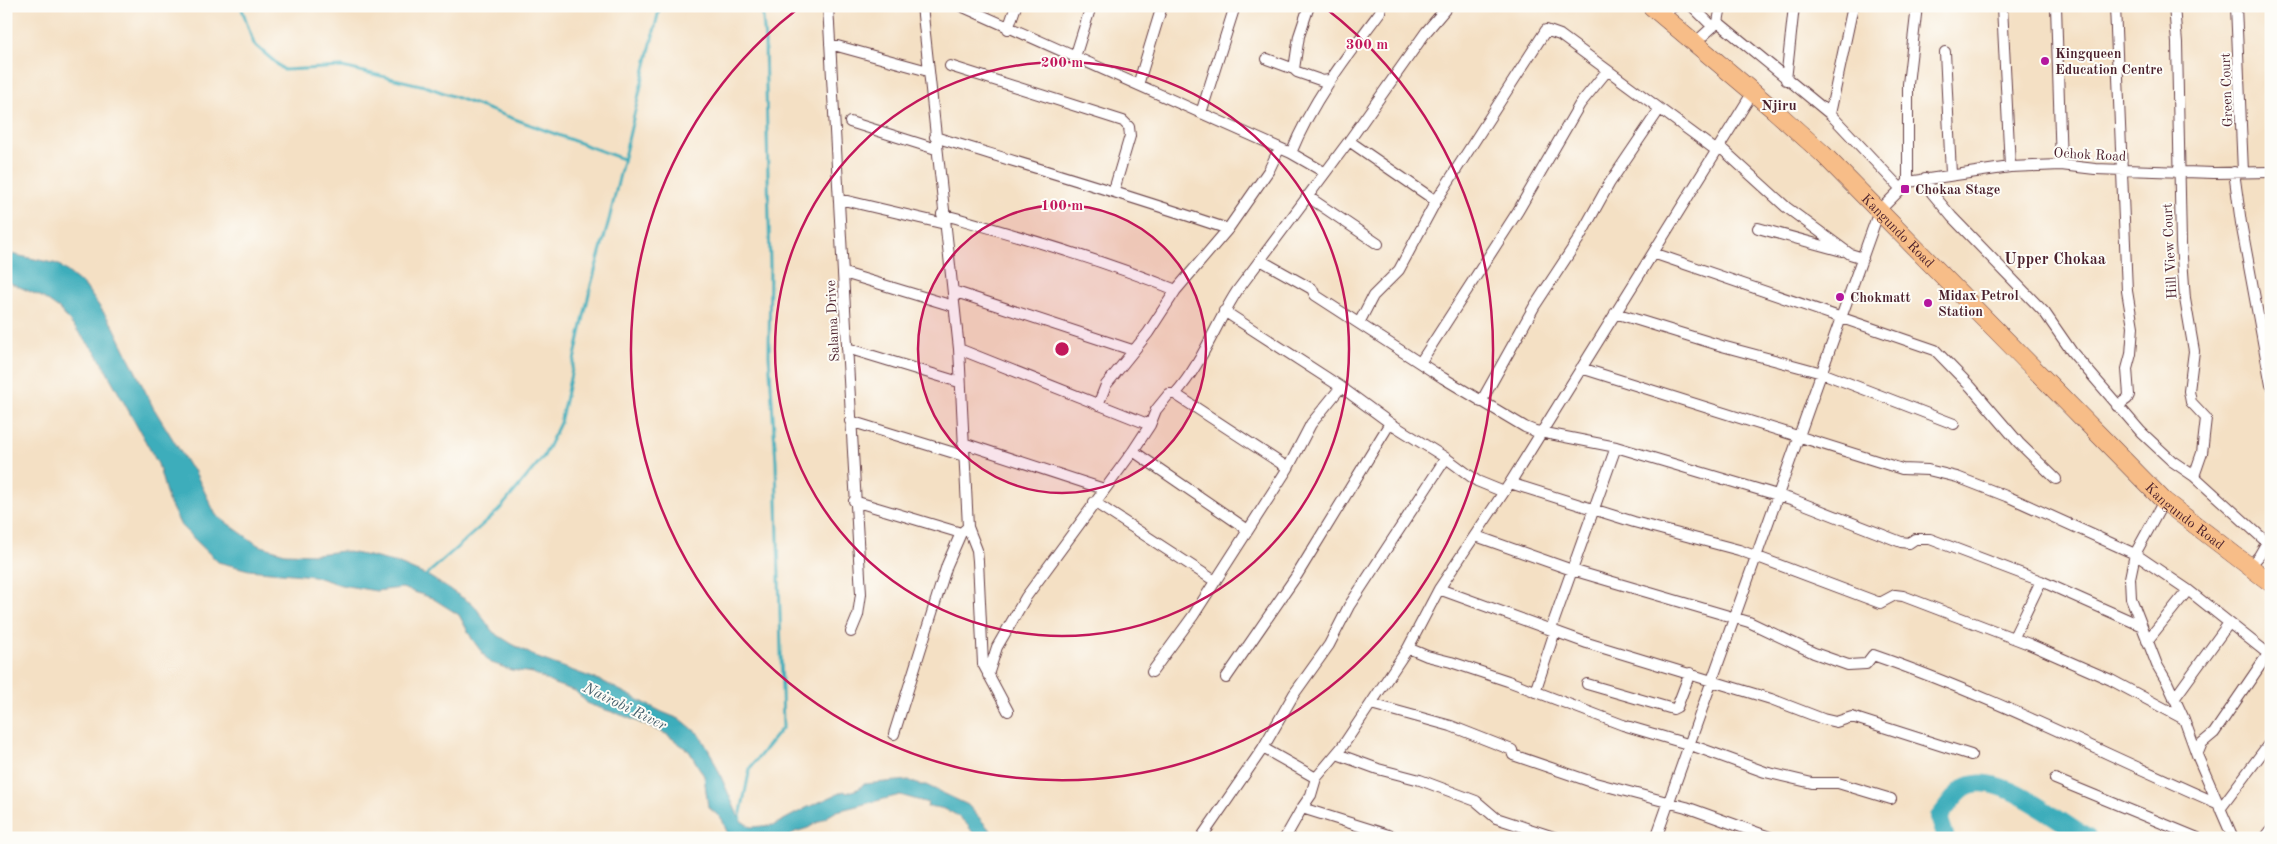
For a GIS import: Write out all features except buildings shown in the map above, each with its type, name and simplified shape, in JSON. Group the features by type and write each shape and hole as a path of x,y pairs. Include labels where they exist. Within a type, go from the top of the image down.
{"highway":[{"name":"Kangundo Road","path":"1662,9 1695,43 1823,154 2164,501 2271,583"}],"street":[{"name":"Salama Drive","path":"828,6 844,272 860,603 851,632"},
{"path":"894,734 947,565 964,530 964,443 959,382 959,349 922,6"},
{"path":"961,6 1291,153 1324,172"},
{"path":"1008,28 1016,6"},
{"path":"1075,57 1091,6"},
{"path":"1138,85 1162,6"},
{"path":"1201,113 1235,6"},
{"path":"1294,69 1299,36 1309,6"},
{"path":"1291,153 1306,120 1329,80 1380,12 1382,6"},
{"path":"988,675 997,647 1026,597 1132,451 1150,425 1156,410 1170,394 1174,394 1202,354 1224,311 1324,172 1349,141 1426,32 1448,6"},
{"path":"1692,6 1830,114 1904,185"},
{"path":"1695,43 1715,24 1721,6"},
{"path":"1786,80 1794,6"},
{"path":"1830,114 1853,6"},
{"path":"1656,838 1879,211 1904,185 1908,84 1917,6"},
{"path":"2002,6 2010,167"},
{"path":"2056,6 2061,165"},
{"path":"2115,6 2120,170 2127,291 2133,327 2131,354 2127,369 2129,395 2127,399 2117,406"},
{"name":"Hill View Court","path":"2174,6 2177,43 2183,271 2194,351 2189,391 2191,402 2206,418 2202,453 2194,476"},
{"name":"Green Court","path":"2236,6 2242,232 2271,385"},
{"path":"1359,323 1373,296 1399,270 1436,201 1546,30 1560,34 1659,110 1719,149 1786,206 1850,254"},
{"path":"830,44 928,71"},
{"path":"1944,52 1951,174"},
{"path":"1266,59 1294,69 1296,72 1323,81 1329,80"},
{"path":"950,66 1123,121 1129,127 1130,136 1114,190"},
{"path":"1420,363 1518,211 1580,104 1607,71"},
{"path":"1286,838 1311,795 1316,778 1337,754 1408,648 1440,589 1507,487 1753,92"},
{"path":"1482,402 1534,308 1578,240 1609,184 1659,110"},
{"path":"850,122 936,149"},
{"path":"935,137 1081,182 1114,190 1228,229"},
{"path":"1349,141 1436,201"},
{"path":"1098,405 1106,385 1132,350 1148,333 1176,290 1228,229 1269,170 1279,149"},
{"name":"Ochok Road","path":"1904,185 1925,178 1951,174 2010,167 2061,165 2120,170 2271,172"},
{"path":"1925,178 1932,193 1952,217 2045,313 2072,352 2117,406 2157,449 2194,476 2270,541 2250,567"},
{"path":"1307,196 1378,244"},
{"path":"839,199 944,219 1019,236 1145,277 1176,290"},
{"path":"1758,228 1805,239 1863,258"},
{"path":"1652,253 1750,285 1841,319 1934,350 1971,388 2018,443 2056,479"},
{"path":"1262,260 1312,289 1315,296 1482,402 1525,427 1535,431 1616,447 1778,496 1901,542 1909,543 1915,539 1930,538 2041,581 2142,626"},
{"path":"844,272 953,306"},
{"path":"953,291 1132,350"},
{"path":"1224,311 1341,387 1390,423 1446,458 1477,481 1595,509 1756,556 1880,603 1895,595 1903,596 2014,637 2111,680 2184,720"},
{"path":"1615,313 1722,346 1822,373 1954,424"},
{"path":"847,348 959,382"},
{"path":"959,349 1150,425"},
{"path":"1581,368 1902,469 1928,470 1957,477 2010,498 2135,554 2188,590 2270,655 2214,733 2202,743 2197,755"},
{"path":"1152,672 1193,616 1288,468 1311,424 1341,387"},
{"path":"1174,394 1288,468"},
{"path":"850,421 964,456"},
{"path":"1226,678 1297,575 1390,423"},
{"path":"964,443 1104,488"},
{"path":"1535,692 1572,570 1616,447"},
{"path":"1132,451 1248,530"},
{"path":"1201,838 1263,748 1294,694 1329,645 1349,606 1446,458"},
{"path":"854,501 964,530 977,550 984,664 1008,711"},
{"path":"2164,501 2135,554 2130,578 2131,598 2147,641 2184,720 2232,838"},
{"path":"1094,502 1215,581"},
{"path":"1476,536 1572,570 1749,622 1814,652 1848,665 1866,664 1873,655 1931,676 2078,739 2219,807"},
{"path":"2014,637 2041,581"},
{"path":"1440,589 1553,630 1770,699 1824,719 1836,722 1852,717 1971,755"},
{"path":"2147,641 2188,590"},
{"path":"2174,699 2229,623"},
{"path":"1408,648 1427,656 1452,662 1623,725 1690,745 1765,772 1812,783 1838,783 1891,799"},
{"path":"1587,684 1673,709 1677,707 1690,673"},
{"path":"1371,704 1451,726 1512,750 1512,755 1586,780 1668,802 1772,838"},
{"path":"2219,807 2271,741"},
{"path":"1263,748 1316,778"},
{"path":"1337,754 1476,800 1496,818 1557,838"},
{"path":"2055,779 2198,838"},
{"path":"1302,808 1398,838"},
{"path":"2265,838 2271,830"}],"water":[{"name":"Nairobi River","path":"6,253 58,264 85,286 114,327 153,407 190,467 194,470 216,515 258,545 285,553 316,554 343,551 397,563 430,577 474,605 493,632 512,644 538,658 604,682 662,712 682,720 700,735 712,756 740,820 751,827 774,825 844,791 847,793 860,788 863,784 909,780 919,785 926,785 968,805 997,838 975,838 972,831 956,815 942,808 927,807 928,803 900,795 837,811 787,838 729,838 722,819 708,807 704,776 689,751 666,734 624,716 588,704 575,691 554,684 533,673 511,670 489,662 472,639 459,615 432,598 402,588 376,591 341,585 313,576 249,570 218,562 181,526 168,500 158,464 97,354 59,309 42,297 6,281"}],"waterway":[{"path":"241,6 254,44 284,70 342,67 425,86 623,159"},
{"path":"424,577 499,510 544,456 560,423 591,285 609,220 660,6"},
{"path":"739,822 750,768 783,727 776,462 769,355 770,265 765,42 762,6"},
{"path":"1946,838 1939,817 1964,788 1978,784 1993,785 2027,799 2088,838"}],"place":[{"name":"Kingqueen Education Centre","path":"2045,61"},
{"name":"Chokaa Stage","path":"1905,189"},
{"name":"Chokmatt","path":"1840,297"},
{"name":"Midax Petrol Station","path":"1928,303"}],"district":[{"name":"Njiru","path":"1779,105"},
{"name":"Upper Chokaa","path":"2055,258"}]}
